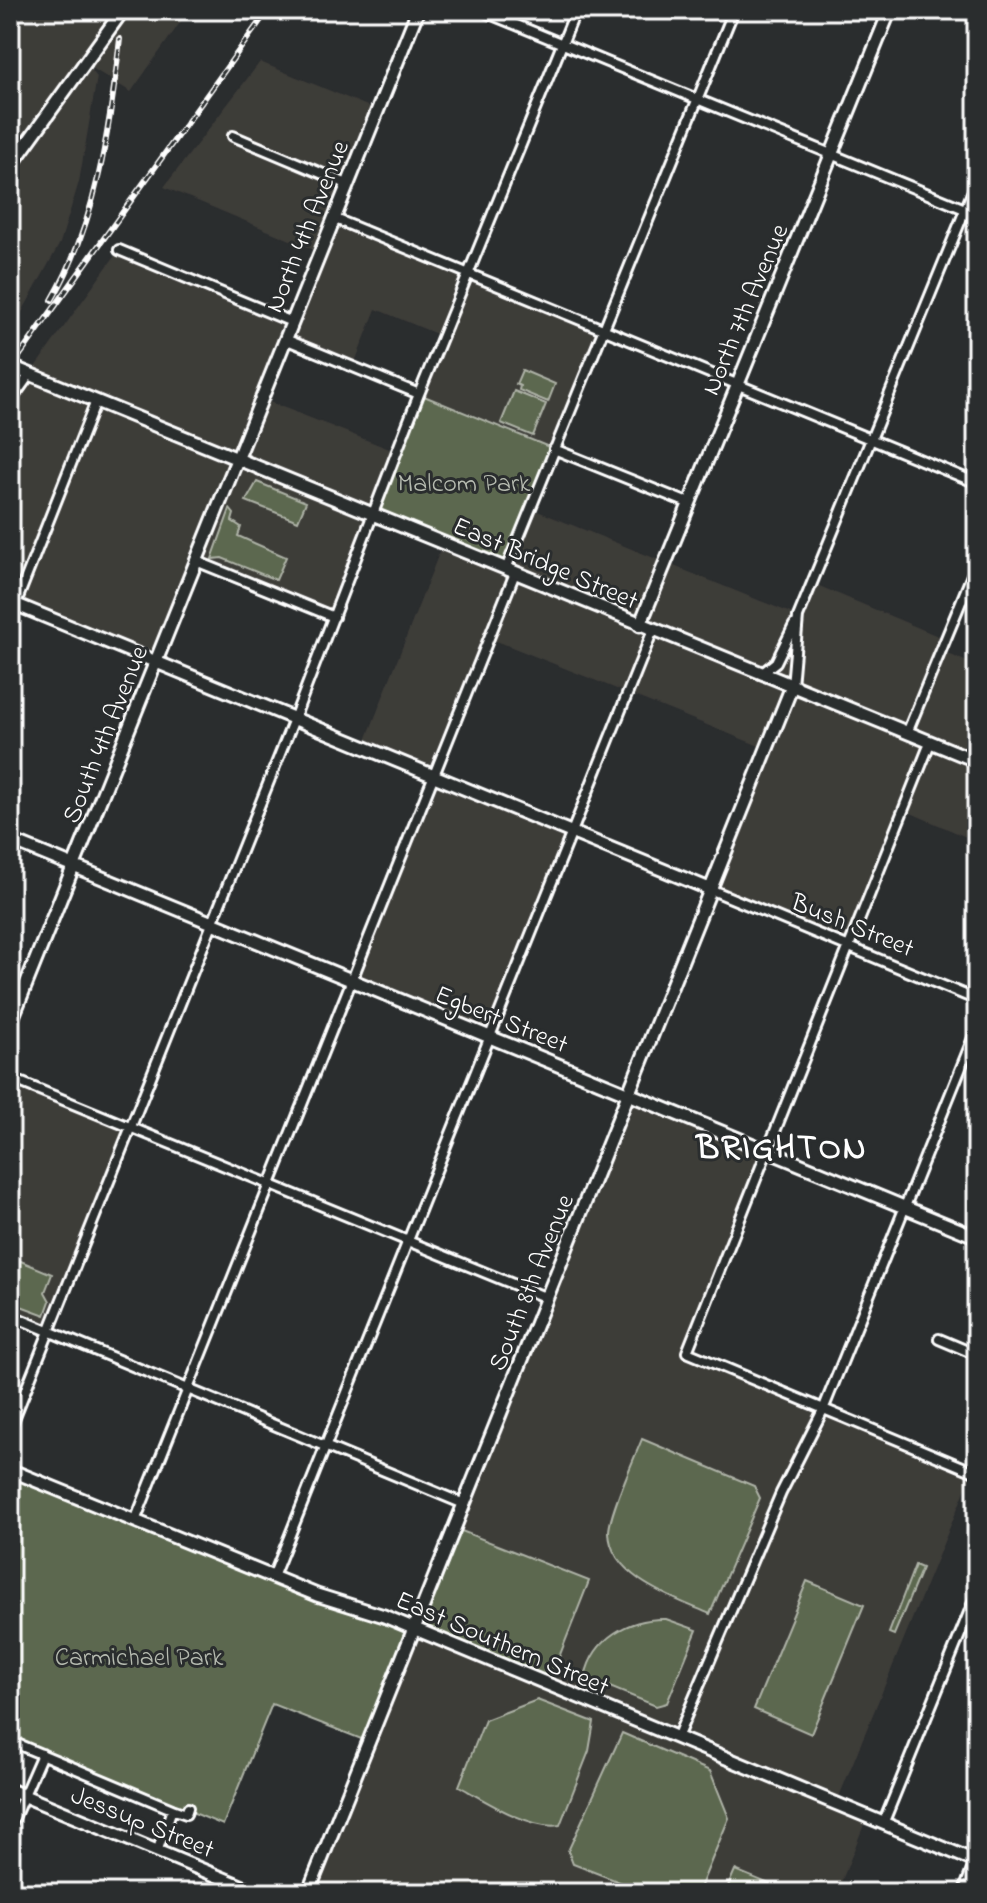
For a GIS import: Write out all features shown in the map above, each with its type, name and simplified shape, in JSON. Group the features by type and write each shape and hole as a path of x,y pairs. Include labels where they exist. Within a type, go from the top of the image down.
{"street":[{"path":"10,167 123,10"},
{"name":"North 4th Avenue","path":"237,459 418,10"},
{"path":"480,10 977,214"},
{"path":"10,1429 294,719 419,394 471,275 576,10"},
{"path":"135,1521 433,776 554,449 734,10"},
{"name":"North 7th Avenue","path":"640,625 890,10"},
{"path":"233,136 347,184"},
{"path":"761,674 776,662 798,617 977,181"},
{"path":"333,218 977,483"},
{"path":"119,250 292,322"},
{"path":"285,339 419,394"},
{"name":"East Bridge Street","path":"10,366 977,761"},
{"path":"10,402 30,374"},
{"path":"10,618 13,603 96,401"},
{"path":"554,449 688,503"},
{"name":"South 4th Avenue","path":"10,1024 237,459"},
{"path":"196,561 334,617"},
{"path":"907,733 977,563"},
{"path":"13,603 712,890"},
{"path":"792,686 798,617"},
{"path":"273,1577 653,630"},
{"name":"South 8th Avenue","path":"308,1893 792,686"},
{"path":"930,743 687,1352 975,1472 977,1461"},
{"name":"Egbert Street","path":"10,840 977,1237"},
{"name":"Bush Street","path":"712,890 977,1000"},
{"path":"677,1738 781,1493 823,1410 977,1028"},
{"path":"10,1078 547,1298"},
{"path":"10,1315 464,1504"},
{"path":"939,1339 977,1355"},
{"name":"East Southern Street","path":"10,1470 273,1577 414,1629 976,1860"},
{"path":"883,1824 977,1593"},
{"path":"10,1741 172,1809 186,1814 188,1808"},
{"path":"10,1827 25,1796 39,1751"},
{"name":"Jessup Street","path":"10,1790 258,1893"},
{"path":"157,1852 172,1809"},
{"path":"963,1893 976,1860"}],"shaded area":[{"path":"10,10 189,10 131,92 87,65 97,77 79,182 60,243 10,334"},
{"path":"260,62 377,110 333,218 603,329 554,449 419,394 444,337 376,309 353,367 284,340 262,399 397,452 334,617 196,562 157,662 10,602 10,402 119,250 291,321 319,252 164,187"},
{"path":"530,508 798,616 812,583 945,639 941,651 977,666 977,824 971,839 904,810 851,947 712,890 767,749 489,638 433,776 363,748 443,543"},
{"path":"433,776 571,833 490,1037 352,981"},
{"path":"10,1078 130,1126 49,1331 10,1315"},
{"path":"629,1094 767,1150 687,1352 973,1471 836,1804 867,1817 837,1893 308,1893"}],"green space":[{"path":"522,370 555,384 548,402 519,390 520,386 516,384"},
{"path":"514,391 546,404 533,436 501,423"},
{"name":"Malcom Park","path":"419,394 554,449 506,569 373,514"},
{"path":"257,482 306,502 298,521 246,501"},
{"path":"230,509 234,514 232,521 241,527 238,536 286,557 276,580 222,558 212,559"},
{"path":"11,1257 52,1274 45,1292 50,1301 45,1315 10,1302"},
{"path":"642,1439 754,1486 760,1498 710,1614 647,1585 620,1562 612,1548 609,1532 613,1513"},
{"name":"Carmichael Park","path":"10,1470 414,1629 454,1528 589,1581 548,1685 415,1629 369,1742 272,1704 223,1825 10,1737"},
{"path":"915,1565 922,1568 894,1635 889,1633"},
{"path":"807,1581 864,1605 811,1734 754,1709"},
{"path":"666,1619 697,1630 667,1703 656,1706 585,1677 596,1651 615,1633 639,1622"},
{"path":"537,1700 594,1722 589,1751 560,1825 549,1826 522,1819 459,1786 485,1720"},
{"path":"622,1733 710,1771 729,1818 698,1893 648,1893 573,1864 568,1851"},
{"path":"735,1870 791,1893 725,1893"}],"waterway":[{"path":"10,425 15,419"}],"railway":[{"path":"10,369 268,10"},
{"path":"52,300 91,207 106,140 120,39"}],"district":[{"name":"BRIGHTON","path":"782,1146"}]}
